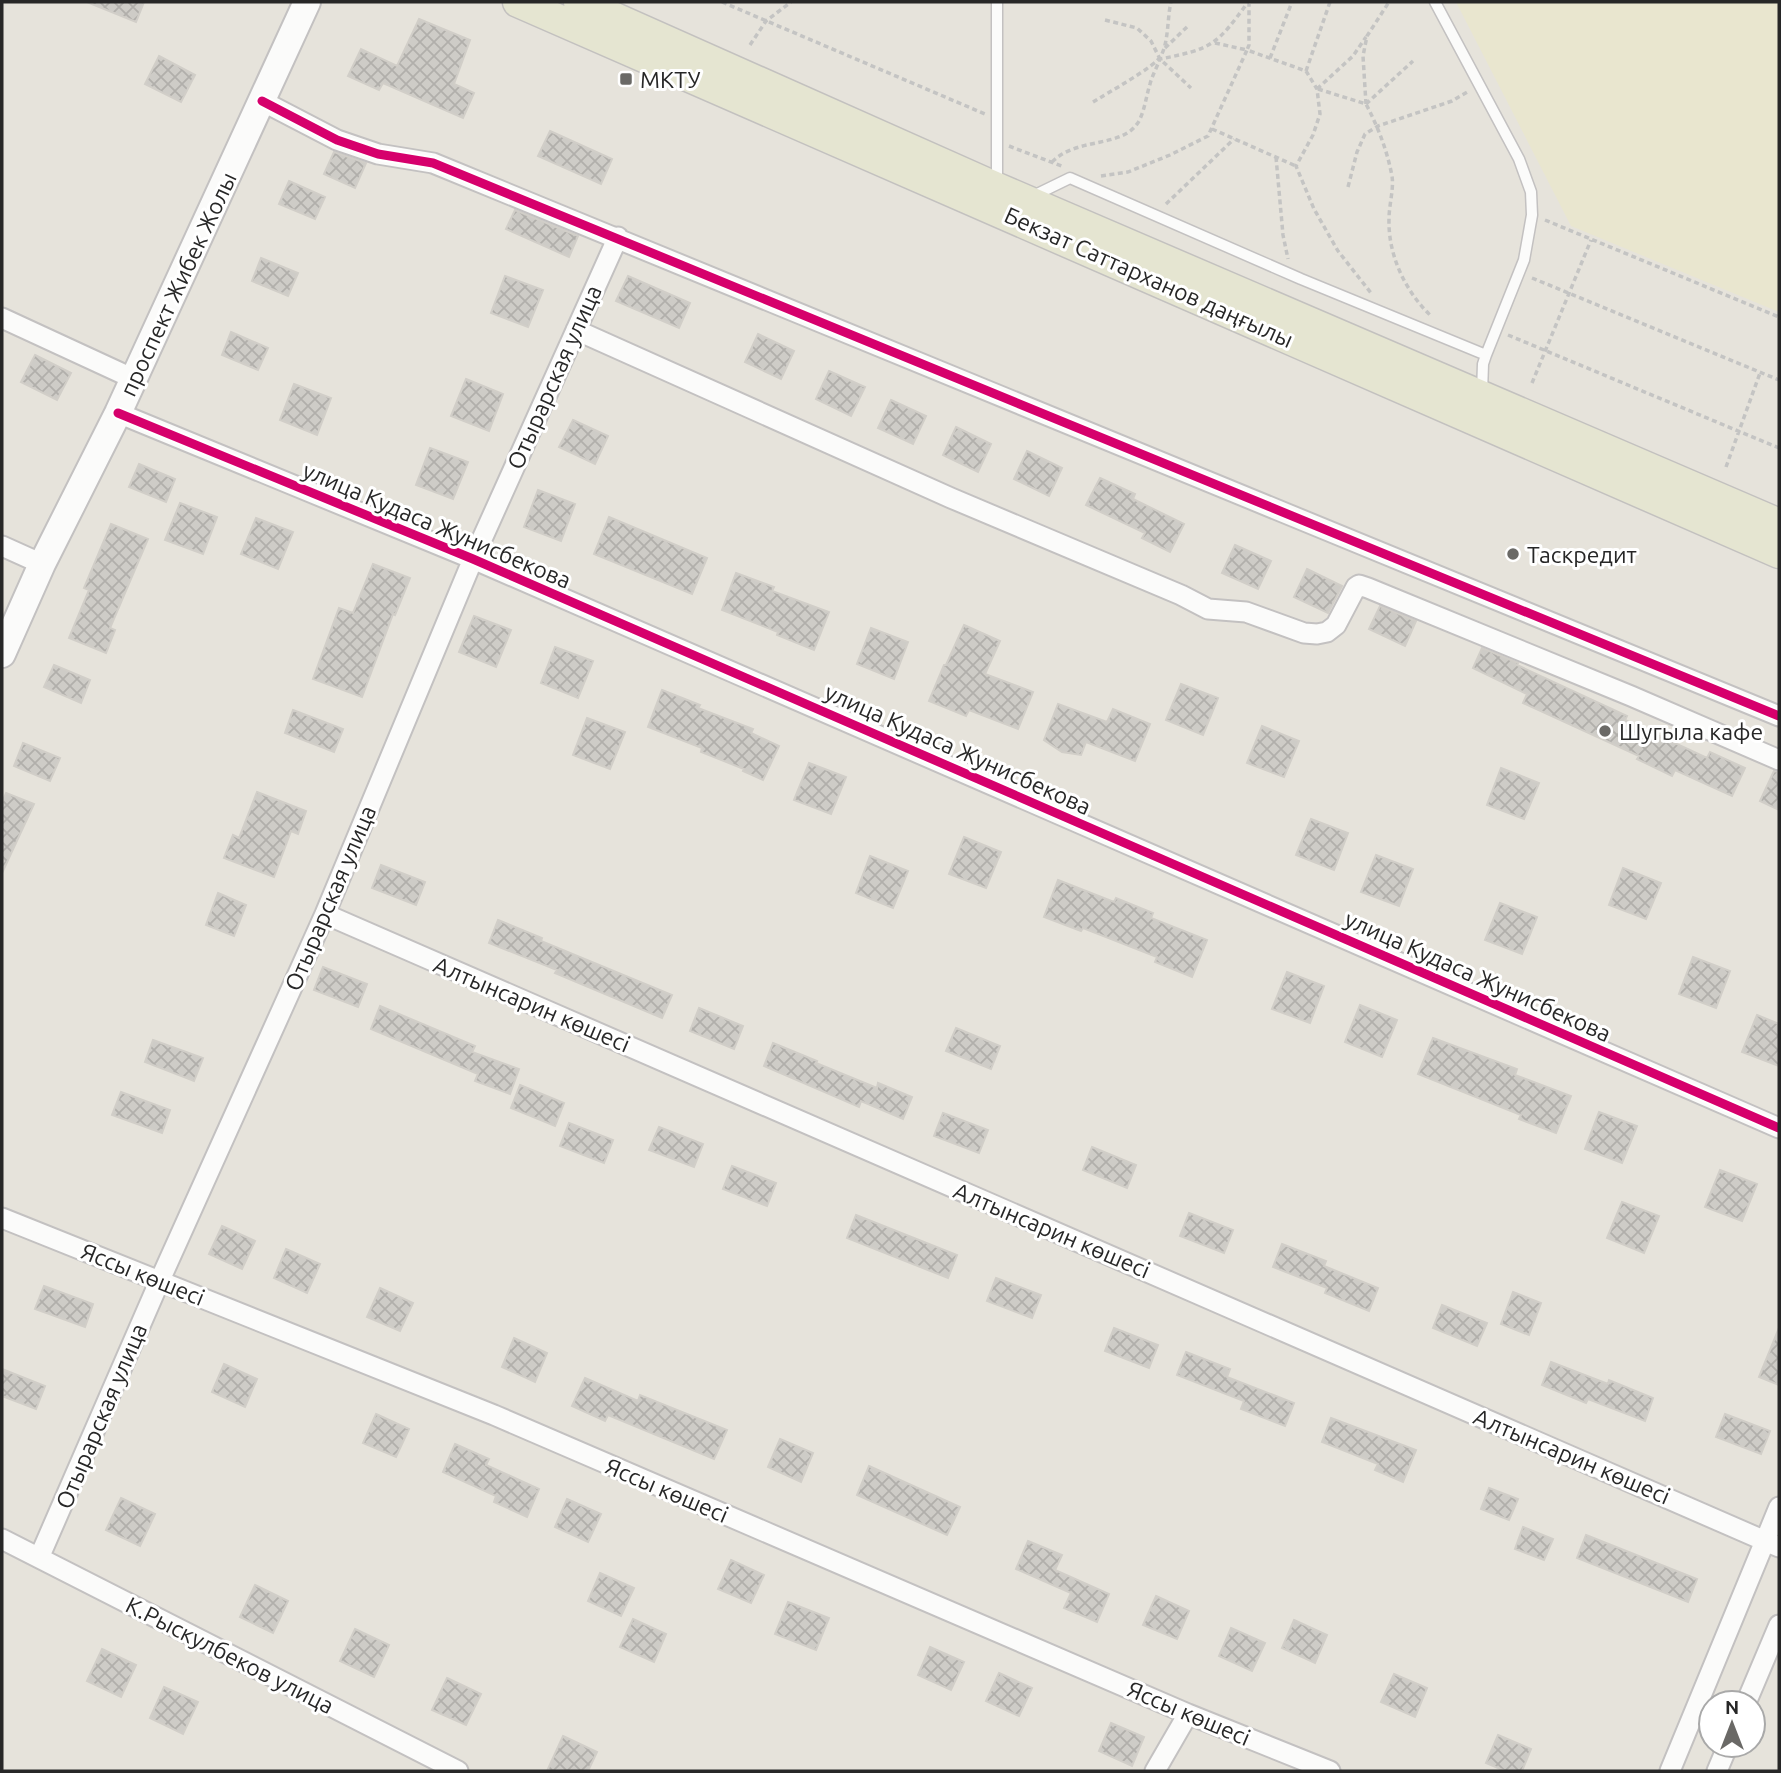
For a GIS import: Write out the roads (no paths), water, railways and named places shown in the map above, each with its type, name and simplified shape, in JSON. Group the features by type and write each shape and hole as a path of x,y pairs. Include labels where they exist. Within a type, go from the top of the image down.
{"main road":[{"name":"проспект Жибек Жолы","path":"2,654 42,564 134,379 307,2"},
{"name":"Бекзат Саттарханов даңғылы","path":"518,2 1779,553"},
{"name":"Бекзат Саттарханов даңғылы","path":"579,2 997,188 1779,524"}],"street":[{"path":"262,101 337,140 377,154 433,163 1779,716"},
{"name":"Отырарская улица","path":"39,1558 160,1280 325,914 473,559 618,237"},
{"path":"2,318 134,379"},
{"path":"576,330 951,498 1181,595 1208,609 1246,612 1304,633 1317,634 1327,632 1336,625 1356,587 1368,588 1619,690 1779,760"},
{"name":"улица Кудаса Жунисбекова","path":"118,413 473,559 1779,1128"},
{"path":"2,546 42,564"},
{"name":"Алтынсарин көшесі","path":"325,914 1772,1544"},
{"name":"Яссы көшесі","path":"2,1217 494,1415 1188,1714 1330,1771"},
{"path":"1670,1771 1772,1544 1779,1507"},
{"name":"К.Рыскулбеков улица","path":"2,1539 458,1771"},
{"path":"1752,1689 1779,1625"},
{"path":"1155,1771 1188,1714"}],"lane":[{"path":"997,188 998,2"},
{"path":"1436,2 1519,159 1531,192 1529,243 1520,274 1483,364 1482,396"},
{"path":"1025,200 1070,178 1486,355"}],"place":[{"name":"МКТУ","path":"626,79"},
{"name":"Таскредит","path":"1513,554"},
{"name":"Шугыла кафе","path":"1605,731"}]}
